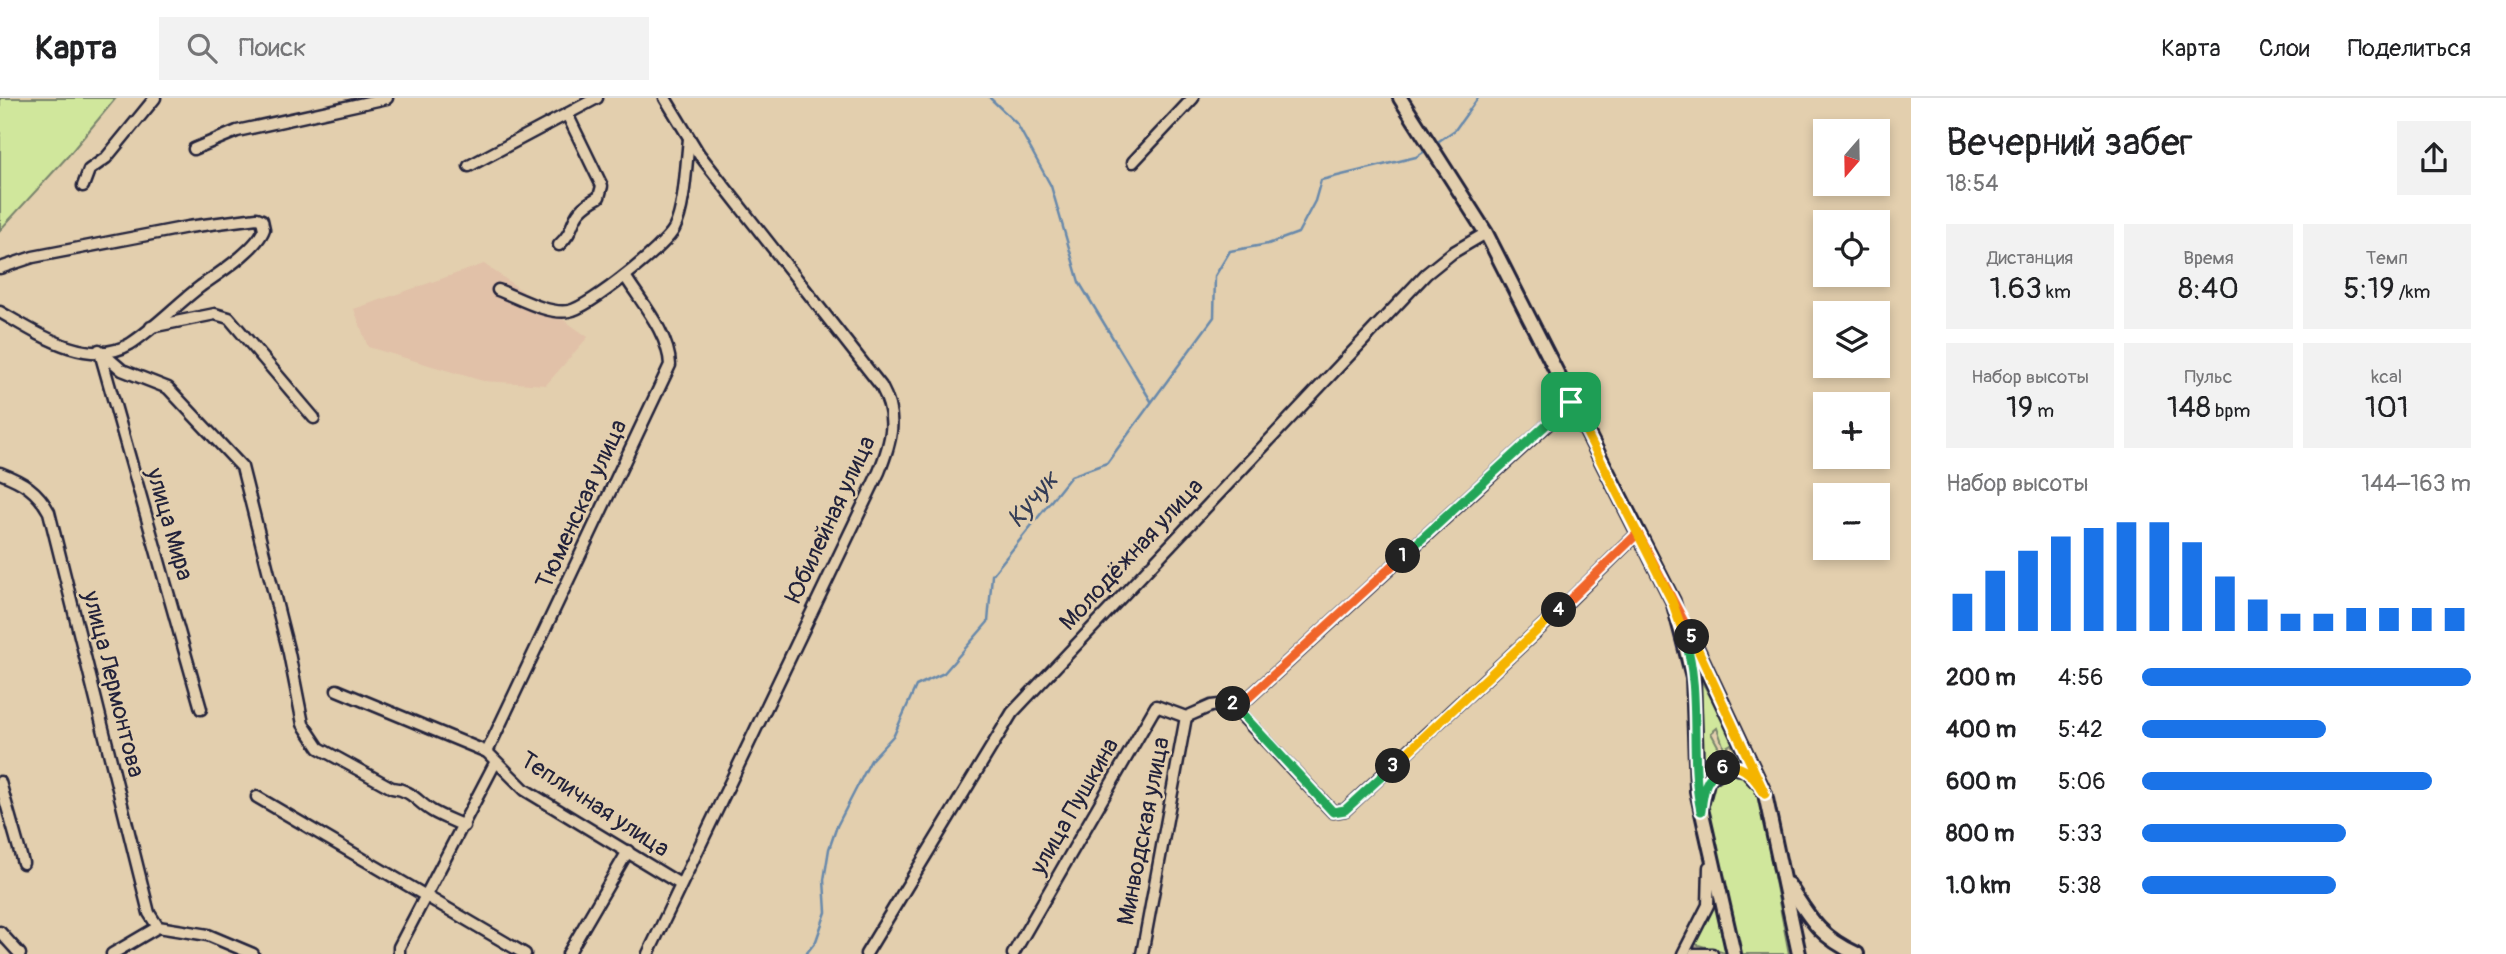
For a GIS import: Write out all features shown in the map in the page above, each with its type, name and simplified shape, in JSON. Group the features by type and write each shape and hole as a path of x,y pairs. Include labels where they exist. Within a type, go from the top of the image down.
{"main road":[{"path":"1400,98 1486,233 1748,752 1765,794 1798,954"},
{"path":"1672,601 1693,677 1695,769 1701,811 1734,954"},
{"path":"1701,811 1703,788 1708,779 1729,766 1745,769 1765,794"},
{"path":"1784,879 1817,928 1832,942 1857,954"}],"street":[{"path":"83,186 89,170 106,158 155,98"},
{"path":"194,149 237,131 387,98"},
{"path":"469,166 597,98"},
{"name":"Юбилейная улица","path":"648,954 879,472 892,433 893,419 890,402 880,386 689,139 665,98"},
{"path":"1133,162 1193,98"},
{"path":"559,245 566,239 578,210 599,197 602,186 568,114"},
{"path":"498,290 557,310 570,311 625,276 667,240 675,227 689,139"},
{"path":"0,268 33,257 188,227 257,218 262,220 264,229 261,236 229,266 126,346 99,350 74,349 56,343 0,312"},
{"name":"Молодёжная улица","path":"866,954 1012,713 1426,274 1452,253 1486,233"},
{"name":"Тюменская улица","path":"487,752 670,365 669,352 663,338 625,276"},
{"path":"150,327 223,315 314,418"},
{"path":"99,350 111,364 168,388 242,467 289,653 303,724 319,748 392,788 403,789 417,796 430,810 464,826"},
{"name":"улица Мира","path":"99,350 201,709"},
{"name":"Минводская улица","path":"1142,954 1186,717 1211,706 1244,702 1571,402"},
{"name":"улица Лермонтова","path":"0,473 22,482 40,495 49,512 149,913 158,927"},
{"path":"1231,704 1333,812 1345,810 1638,533"},
{"name":"Тепличная улица","path":"337,690 487,752 525,790 680,884"},
{"name":"улица Пушкина","path":"1013,954 1156,706 1186,717"},
{"path":"399,954 399,947 427,898 495,762"},
{"path":"0,782 23,863"},
{"path":"257,797 525,954"},
{"path":"1683,954 1703,920 1711,892 1701,811"},
{"path":"568,954 628,851"},
{"path":"112,954 158,927 208,936 236,950 253,954"},
{"path":"0,932 20,954"},
{"path":"1694,954 1712,954"}],"shaded area":[{"path":"484,264 588,337 546,385 483,381 368,347 354,309"}],"green space":[{"path":"0,98 116,98 68,156 0,230"},
{"path":"1697,673 1750,767 1730,760 1729,757 1736,752 1731,744 1724,748 1717,728 1711,733 1726,761 1709,771 1701,780"},
{"path":"1727,770 1744,774 1758,792 1789,954 1739,954 1707,802 1713,779"},
{"path":"1714,896 1728,954 1692,943 1706,920"}],"waterway":[{"path":"990,98 1017,124 1051,186 1079,282 1151,401"},
{"name":"Кучук","path":"1436,143 1455,130 1478,98"},
{"name":"Кучук","path":"806,954 816,941 826,912 824,880 829,849 837,826 871,760 894,735 916,686 944,673 988,622 992,575 1071,476 1107,463 1214,317 1215,276 1230,251 1268,244 1298,233 1315,201 1321,180 1416,157 1425,151"}],"route":[{"path":"1571,402 1244,702 1231,704 1333,812 1345,810 1566,604 1638,533 1691,634 1748,752 1765,794 1745,769 1729,766 1708,779 1703,788 1701,811 1695,769 1693,677 1684,634 1672,601 1638,533 1571,402"}]}
